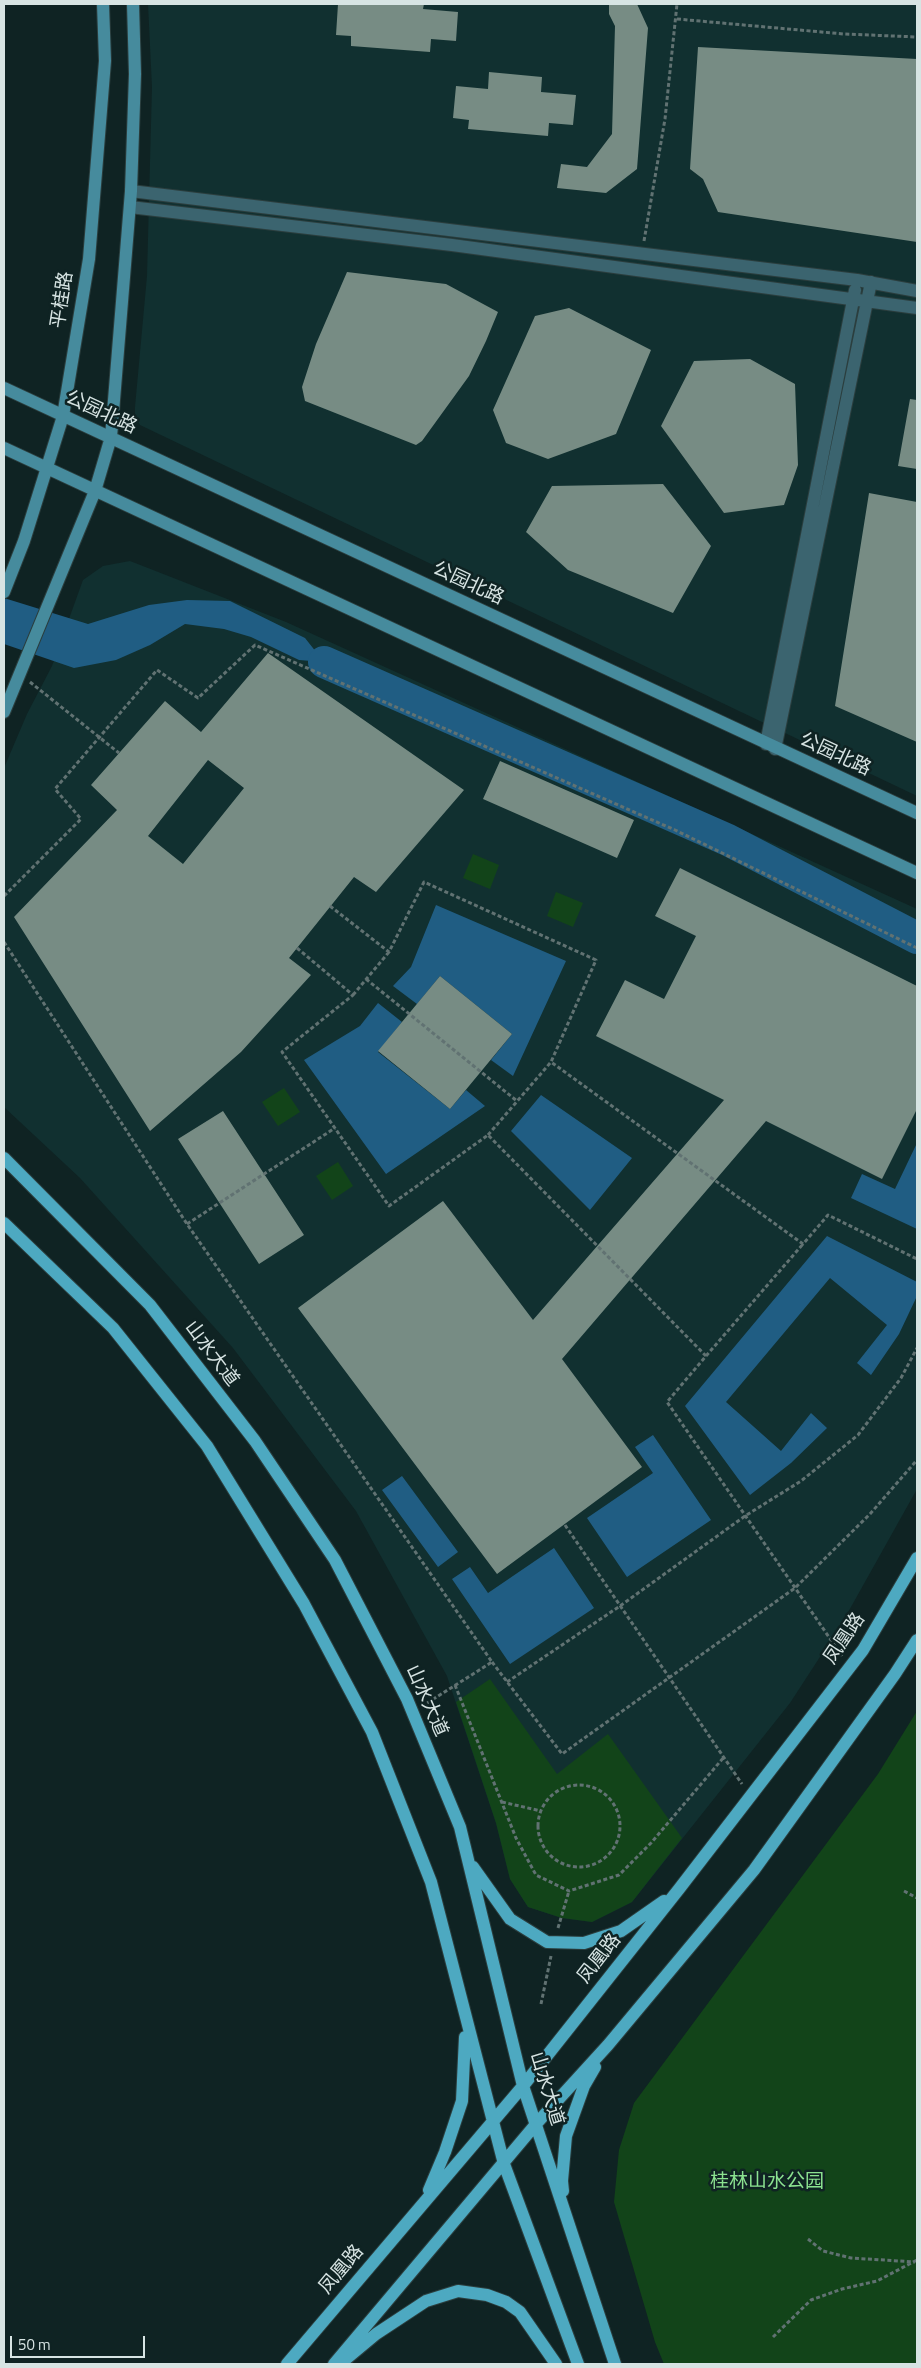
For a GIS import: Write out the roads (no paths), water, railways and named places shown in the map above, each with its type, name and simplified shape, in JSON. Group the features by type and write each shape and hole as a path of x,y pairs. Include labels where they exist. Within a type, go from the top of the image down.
{"main road":[{"name":"平桂路","path":"4,592 24,541 63,416 89,259 105,61 103,4"},
{"path":"4,712 95,491 110,437 131,191 135,74 133,4"},
{"name":"公园北路","path":"4,388 917,814"},
{"path":"4,448 917,873"},
{"name":"山水大道","path":"4,1158 150,1305 255,1442 334,1560 413,1712 460,1827 524,2086 615,2364"},
{"path":"4,1223 113,1328 207,1446 304,1604 372,1732 431,1882 504,2164 578,2364"},
{"name":"凤凰路","path":"287,2364 524,2086 679,1889 863,1650 917,1558"},
{"path":"334,2364 536,2124 608,2045 754,1870 895,1674 917,1640"},
{"path":"468,1859 510,1918 547,1942 584,1943 621,1931 679,1889"},
{"path":"407,2222 431,2186 462,2101 466,2045 460,1994"},
{"path":"569,2225 562,2181 566,2136 584,2086 608,2045"},
{"path":"340,2364 376,2334 426,2301 458,2291 475,2292 506,2302 520,2312 556,2364"}],"street":[{"path":"131,191 857,280 917,290"},
{"path":"130,207 452,245 917,308"},
{"path":"771,747 857,280"},
{"path":"771,747 871,282"}],"water":[{"path":"4,598 88,624 149,605 187,600 230,601 305,638 324,662 299,660 251,637 224,629 185,624 150,645 116,660 74,668 4,644"},
{"path":"436,905 566,961 513,1076 491,1060 512,1034 440,976 417,1004 393,986 411,967"},
{"path":"378,1003 402,1022 378,1052 450,1109 466,1090 485,1106 386,1174 304,1060 360,1026"},
{"path":"541,1095 632,1158 590,1210 511,1131"},
{"path":"917,1143 917,1229 851,1198 862,1174 895,1189"},
{"path":"827,1236 917,1282 917,1296 899,1334 871,1375 857,1363 887,1325 830,1278 726,1402 781,1451 811,1413 827,1428 791,1463 750,1495 685,1406"},
{"path":"653,1435 711,1520 627,1577 587,1518 653,1473 635,1447"},
{"path":"402,1476 458,1552 438,1567 382,1490"},
{"path":"554,1548 594,1608 510,1664 452,1579 470,1567 488,1593"}],"waterway":[{"path":"324,662 728,840 917,938"}],"park label":[{"name":"桂林山水公园","path":"767,2182"}]}
